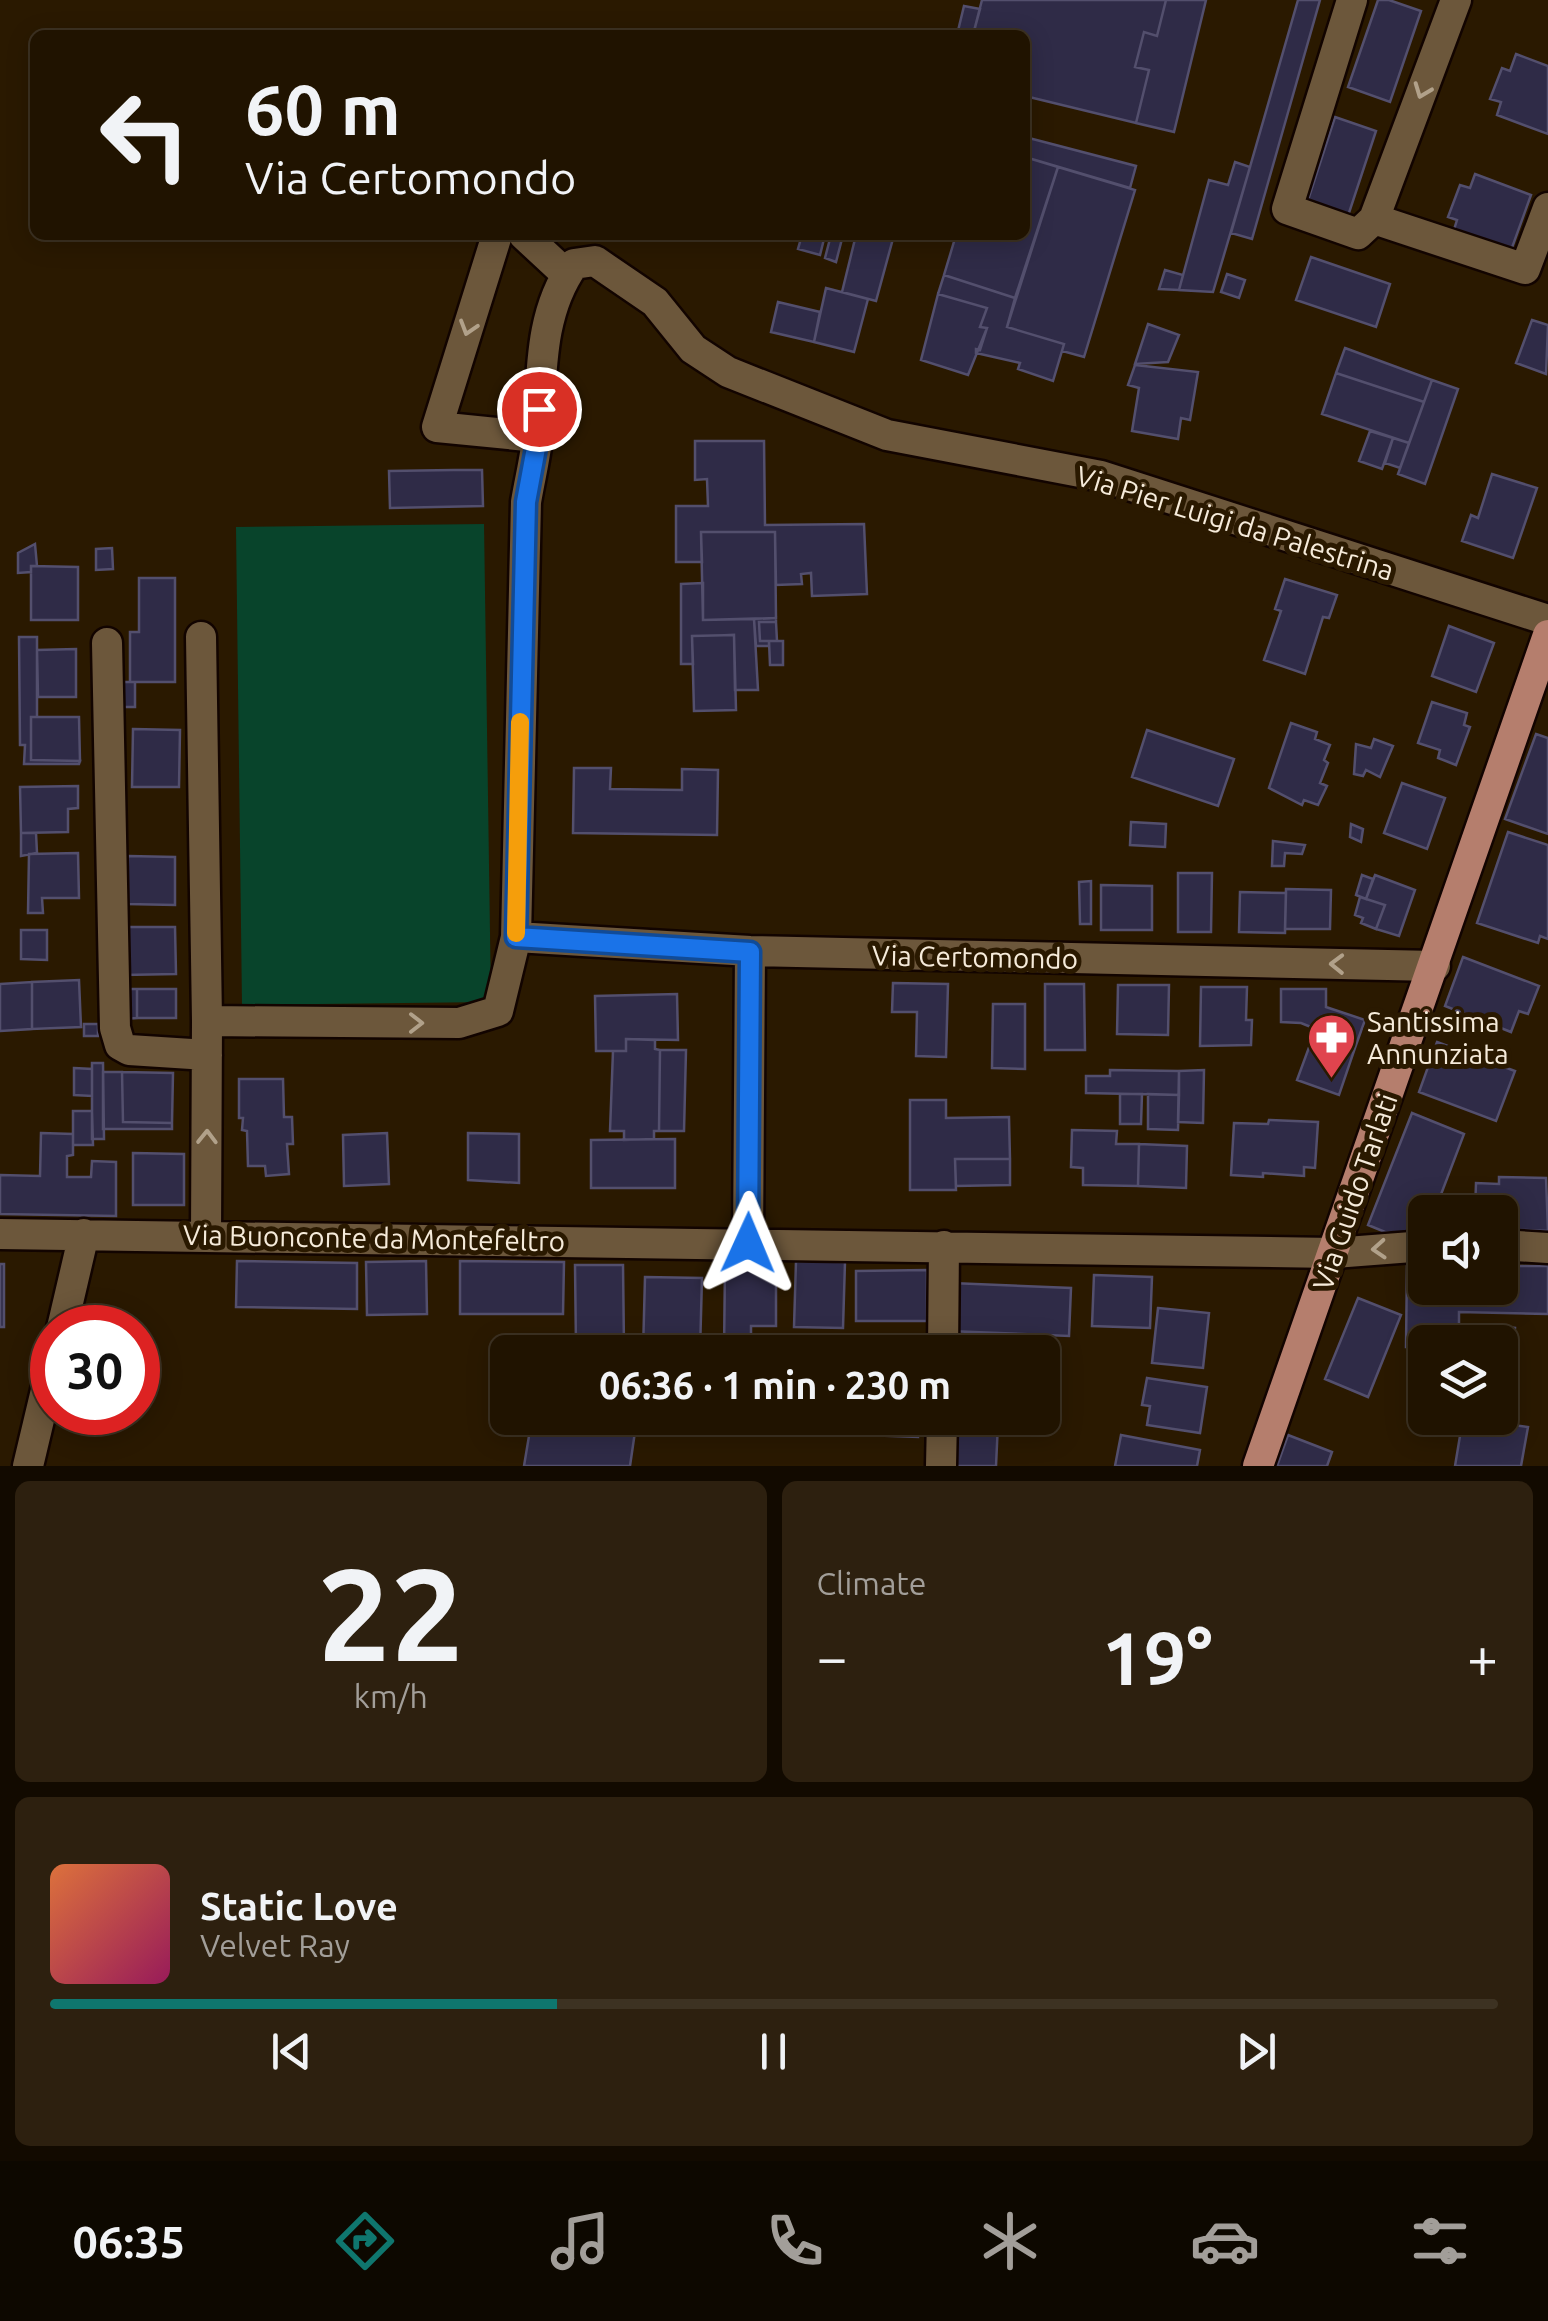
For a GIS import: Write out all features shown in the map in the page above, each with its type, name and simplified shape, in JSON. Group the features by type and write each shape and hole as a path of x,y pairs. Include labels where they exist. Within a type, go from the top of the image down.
{"main road":[{"name":"Via Guido Tarlati","path":"1258,1466 1548,635"}],"street":[{"path":"1352,0 1286,209 1358,234 1374,219 1456,0"},
{"path":"1374,219 1525,269 1548,208"},
{"path":"495,240 437,427 538,437"},
{"path":"208,1021 459,1023 498,1012 516,937 526,502 538,437 542,353 557,290 566,274 529,240"},
{"name":"Via Pier Luigi da Palestrina","path":"566,274 574,264 595,261 655,302 692,349 728,372 887,435 1101,476 1548,620"},
{"path":"201,637 208,1021 206,1234"},
{"path":"107,643 115,1028 120,1045 129,1050 207,1056"},
{"name":"Via Certomondo","path":"516,937 750,952 1435,966"},
{"path":"748,1243 750,952"},
{"name":"Via Buonconte da Montefeltro","path":"0,1234 1334,1253 1408,1247"},
{"path":"67,1305 84,1234"},
{"path":"943,1335 944,1246"},
{"path":"1518,1246 1548,1248"},
{"path":"28,1466 35,1435"},
{"path":"942,1435 942,1466"}],"green space":[{"path":"484,524 491,1002 242,1005 236,527"}],"building":[{"path":"982,0 1166,0 1157,36 1144,32 1135,67 1149,70 1136,123 1030,97 1030,30 974,30"},
{"path":"1166,0 1206,0 1174,132 1136,123 1149,70 1135,67 1144,32 1157,36"},
{"path":"1298,0 1320,0 1252,239 1231,233"},
{"path":"1378,0 1421,11 1390,102 1348,87"},
{"path":"964,6 980,9 974,30 958,30"},
{"path":"1516,54 1548,66 1548,134 1497,115 1501,102 1490,99 1502,68 1510,71"},
{"path":"1335,117 1376,131 1347,219 1306,206"},
{"path":"1030,138 1136,166 1130,188 1030,158"},
{"path":"1030,159 1058,167 1015,298 944,275 954,240 1030,240"},
{"path":"1235,162 1250,167 1213,292 1179,290 1209,180 1228,185"},
{"path":"1058,167 1135,190 1084,357 1062,351 1064,344 1007,327"},
{"path":"1475,174 1531,195 1509,256 1452,236 1457,220 1448,217 1460,185 1470,188"},
{"path":"801,240 824,240 820,255 798,249"},
{"path":"830,240 842,240 836,262 825,258"},
{"path":"855,240 893,240 876,301 842,292"},
{"path":"1311,257 1390,284 1376,327 1296,300"},
{"path":"1165,270 1183,275 1179,290 1159,289"},
{"path":"1227,274 1245,280 1239,298 1221,292"},
{"path":"944,275 1015,298 1007,327 1064,344 1053,381 1018,369 1020,363 976,353 987,328 980,327 987,308 938,294"},
{"path":"826,288 868,299 854,352 814,342"},
{"path":"938,294 987,308 980,327 987,328 968,375 921,360"},
{"path":"778,302 820,312 814,342 771,332"},
{"path":"1532,320 1548,325 1546,374 1516,363"},
{"path":"1148,324 1179,335 1168,362 1135,364"},
{"path":"1345,348 1432,380 1424,402 1336,373"},
{"path":"1135,365 1198,372 1190,420 1181,418 1178,439 1132,431 1139,388 1128,385"},
{"path":"1336,373 1424,402 1409,443 1322,414"},
{"path":"1432,380 1458,389 1425,484 1398,474"},
{"path":"1370,431 1393,438 1382,469 1359,461"},
{"path":"1393,438 1409,443 1400,468 1385,463"},
{"path":"695,441 764,441 765,525 864,524 867,594 812,596 811,573 801,574 802,584 776,585 775,532 701,532 702,562 676,562 676,506 708,506 707,479 695,480"},
{"path":"482,470 483,506 390,508 389,471"},
{"path":"1492,474 1537,488 1513,558 1462,541 1471,515 1478,518"},
{"path":"701,532 775,532 776,618 703,620"},
{"path":"35,544 37,566 31,566 31,572 18,573 18,553"},
{"path":"112,548 113,569 96,570 96,549"},
{"path":"31,566 78,567 78,620 31,620"},
{"path":"139,578 175,578 175,682 130,682 130,632 139,632"},
{"path":"1285,579 1337,595 1329,618 1323,617 1305,674 1264,660 1281,611 1275,609"},
{"path":"703,583 703,620 754,619 758,690 735,690 734,635 692,636 693,664 681,664 681,584"},
{"path":"776,618 776,622 759,622 760,641 769,641 769,646 756,646 754,619"},
{"path":"759,622 776,622 777,641 760,641"},
{"path":"1449,626 1494,643 1476,692 1432,676"},
{"path":"734,635 736,710 694,711 692,636"},
{"path":"19,637 37,637 37,717 31,717 31,760 80,761 79,764 24,764 25,745 20,745"},
{"path":"769,641 783,641 783,665 770,665"},
{"path":"76,649 76,697 38,697 37,650"},
{"path":"120,682 135,682 135,707 120,707"},
{"path":"1432,702 1467,713 1464,725 1470,727 1456,765 1438,758 1440,750 1418,743"},
{"path":"31,717 79,717 80,761 31,760"},
{"path":"1291,723 1317,732 1315,739 1330,745 1320,783 1327,786 1318,805 1304,800 1302,805 1269,788"},
{"path":"133,729 180,730 179,787 132,787"},
{"path":"1147,730 1234,759 1218,806 1132,777"},
{"path":"1536,734 1548,738 1548,834 1505,819"},
{"path":"1374,739 1393,746 1380,777 1366,770 1363,776 1354,774 1356,744 1371,748"},
{"path":"574,768 611,768 610,789 682,790 682,769 718,770 717,835 573,833"},
{"path":"1402,783 1445,798 1427,849 1384,833"},
{"path":"78,786 78,808 68,809 68,832 21,833 20,787"},
{"path":"1131,822 1166,824 1165,847 1130,845"},
{"path":"1351,824 1363,829 1361,842 1350,837"},
{"path":"1508,832 1548,845 1548,939 1540,936 1538,943 1477,923"},
{"path":"21,833 36,833 37,853 21,856"},
{"path":"1273,841 1305,845 1302,854 1285,853 1284,866 1272,866"},
{"path":"78,853 79,898 42,898 43,913 28,913 29,854"},
{"path":"128,856 175,857 175,905 127,904"},
{"path":"1178,873 1212,873 1211,932 1178,932"},
{"path":"1362,875 1373,879 1366,899 1356,895"},
{"path":"1375,875 1415,890 1399,936 1376,929 1385,905 1366,899"},
{"path":"1091,881 1091,924 1080,924 1079,882"},
{"path":"1101,885 1152,886 1152,930 1101,930"},
{"path":"1286,889 1331,890 1330,929 1285,929"},
{"path":"1240,892 1286,893 1285,933 1239,932"},
{"path":"1360,897 1385,905 1376,929 1361,923 1363,918 1355,915"},
{"path":"122,927 175,927 176,974 123,975"},
{"path":"21,930 47,930 47,960 21,959"},
{"path":"1463,957 1539,986 1528,1014 1519,1011 1511,1032 1445,1006"},
{"path":"79,980 81,1027 32,1029 32,982"},
{"path":"32,982 32,1029 0,1031 0,984"},
{"path":"893,983 948,984 946,1057 916,1056 917,1012 892,1012"},
{"path":"1045,984 1084,984 1085,1050 1045,1050"},
{"path":"1118,985 1169,985 1168,1035 1117,1034"},
{"path":"1201,987 1247,987 1246,1020 1252,1020 1251,1045 1200,1046"},
{"path":"124,989 137,989 137,1018 124,1019"},
{"path":"137,989 176,989 176,1018 137,1018"},
{"path":"1281,989 1326,989 1326,1007 1365,1020 1356,1045 1301,1023 1281,1022"},
{"path":"677,994 678,1040 626,1039 626,1051 596,1051 595,996"},
{"path":"993,1004 1025,1004 1025,1069 992,1068"},
{"path":"84,1024 98,1024 98,1036 84,1036"},
{"path":"1315,1031 1356,1045 1339,1095 1297,1080"},
{"path":"626,1039 655,1040 655,1049 660,1050 659,1131 654,1131 654,1139 624,1140 624,1131 610,1131 613,1051 626,1051"},
{"path":"1437,1042 1515,1071 1496,1121 1419,1092"},
{"path":"660,1050 686,1050 684,1131 659,1131"},
{"path":"92,1063 103,1063 104,1139 92,1139"},
{"path":"74,1068 92,1069 92,1096 74,1095"},
{"path":"1110,1070 1179,1071 1179,1095 1086,1093 1086,1076 1110,1076"},
{"path":"1204,1070 1203,1123 1178,1122 1179,1071"},
{"path":"103,1072 122,1072 123,1122 172,1123 172,1129 103,1129"},
{"path":"122,1072 173,1073 172,1123 123,1122"},
{"path":"239,1079 283,1079 284,1117 292,1117 293,1144 287,1144 289,1174 266,1176 265,1166 248,1166 247,1131 242,1130 243,1118 239,1118"},
{"path":"1120,1094 1142,1094 1141,1124 1120,1124"},
{"path":"1148,1094 1179,1095 1178,1130 1148,1129"},
{"path":"910,1100 946,1100 946,1118 1009,1117 1010,1159 955,1159 956,1190 910,1190"},
{"path":"73,1111 92,1111 93,1145 73,1145"},
{"path":"1412,1113 1464,1134 1441,1195 1408,1195 1408,1233 1385,1232 1368,1225"},
{"path":"1269,1120 1318,1122 1315,1168 1304,1167 1304,1176 1231,1175 1234,1123 1268,1124"},
{"path":"1072,1130 1117,1131 1116,1144 1139,1144 1138,1186 1083,1185 1083,1168 1071,1167"},
{"path":"41,1133 73,1134 67,1177 91,1177 92,1161 116,1162 116,1216 0,1214 0,1175 40,1176"},
{"path":"387,1133 389,1184 344,1186 343,1135"},
{"path":"468,1133 519,1134 519,1183 468,1180"},
{"path":"675,1139 675,1188 591,1188 591,1140"},
{"path":"1139,1144 1187,1146 1186,1188 1138,1186"},
{"path":"133,1153 184,1154 184,1205 133,1205"},
{"path":"955,1159 1010,1159 1010,1185 956,1186"},
{"path":"1499,1177 1546,1178 1548,1231 1518,1230 1518,1195 1476,1195 1476,1183 1499,1184"},
{"path":"237,1261 357,1263 357,1309 236,1307"},
{"path":"426,1261 427,1314 367,1315 366,1262"},
{"path":"460,1261 564,1262 563,1314 460,1314"},
{"path":"796,1261 845,1262 843,1328 794,1327"},
{"path":"0,1264 4,1264 4,1327 0,1327"},
{"path":"1407,1264 1408,1305 1518,1305 1518,1266 1548,1266 1548,1314 1459,1312 1459,1325 1408,1325 1406,1347"},
{"path":"575,1265 623,1265 624,1335 576,1335"},
{"path":"725,1265 776,1265 776,1326 751,1326 751,1335 724,1335"},
{"path":"927,1270 927,1321 856,1321 856,1271"},
{"path":"1094,1275 1152,1277 1150,1328 1092,1326"},
{"path":"645,1277 702,1278 700,1335 643,1335"},
{"path":"951,1283 1071,1288 1069,1336 949,1331"},
{"path":"1358,1298 1401,1315 1368,1397 1325,1379"},
{"path":"1158,1308 1209,1313 1203,1368 1152,1363"},
{"path":"1147,1378 1207,1387 1200,1433 1147,1425 1150,1406 1142,1405"},
{"path":"1518,1426 1528,1427 1521,1466 1455,1466 1460,1435 1518,1435"},
{"path":"529,1435 635,1435 630,1466 524,1466"},
{"path":"949,1435 997,1435 996,1466 948,1466"},
{"path":"1121,1435 1200,1450 1197,1466 1115,1466"},
{"path":"1288,1435 1332,1452 1327,1466 1277,1466"}],"slow traffic":[{"path":"516,933 520,722"}],"place":[{"name":"Santissima Annunziata","path":"1332,1080"}],"route":[{"path":"539,409 526,502 516,937 750,952 748,1243"}]}
